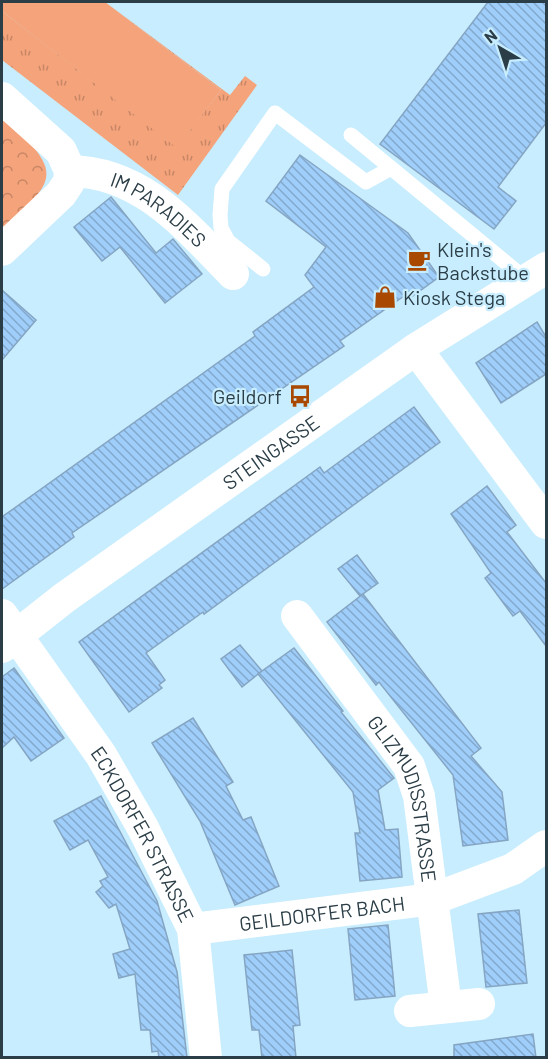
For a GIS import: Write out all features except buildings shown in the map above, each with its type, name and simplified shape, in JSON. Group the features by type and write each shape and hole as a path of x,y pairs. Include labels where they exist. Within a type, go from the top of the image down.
{"street":[{"path":"2,98 61,151 70,171 69,182 61,194 2,250"},
{"name":"IM PARADIES","path":"70,171 93,171 121,179 172,211 248,271"},
{"name":"STEINGASSE","path":"6,632 416,349 537,274"},
{"path":"416,349 546,523"},
{"name":"GLIZMUDISSTRASSE","path":"297,616 409,766 419,795 446,1007"},
{"name":"ECKDORFER STRASSE","path":"6,632 100,755 144,828 193,929 206,1058"},
{"name":"GEILDORFER BACH","path":"193,929 433,899 513,869 546,846"},
{"path":"410,1011 479,1004"}],"lane":[{"path":"248,271 221,228 222,189 275,113 366,182 391,168"},
{"path":"351,135 391,168 537,274"}],"green space":[{"path":"2,2 105,2 221,90 177,148 2,11"},
{"path":"105,2 230,95 245,76 257,85 178,195 2,60 2,11 177,147 221,90"},
{"path":"6,118 37,151 44,164 46,175 43,186 35,198 2,230 2,123"}],"place":[{"name":"Klein's Backstube","path":"419,260"},
{"name":"Kiosk Stega","path":"385,297"},
{"name":"Geildorf","path":"300,396"}]}
